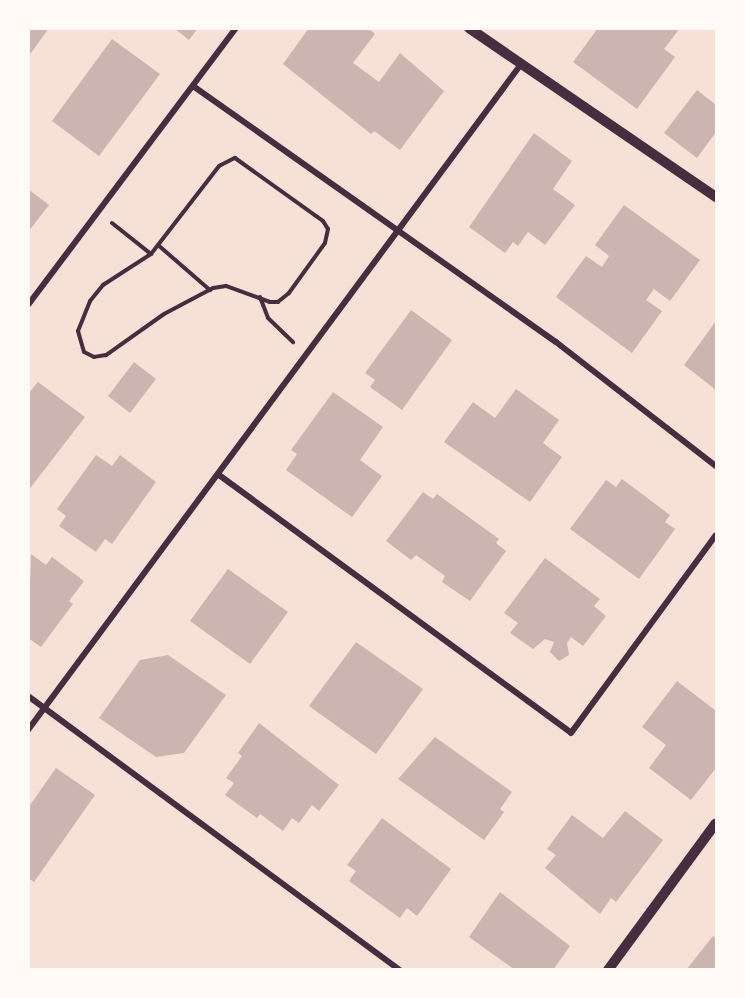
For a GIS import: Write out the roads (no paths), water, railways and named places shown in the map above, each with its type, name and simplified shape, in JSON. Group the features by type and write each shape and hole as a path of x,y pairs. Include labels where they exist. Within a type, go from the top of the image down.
{"street":[{"path":"28,305 236,28"},
{"path":"469,28 717,197"},
{"path":"28,730 522,63"},
{"path":"193,86 556,342 717,466"},
{"path":"219,475 571,733 717,535"},
{"path":"28,696 400,969"},
{"path":"608,969 717,823"}]}
